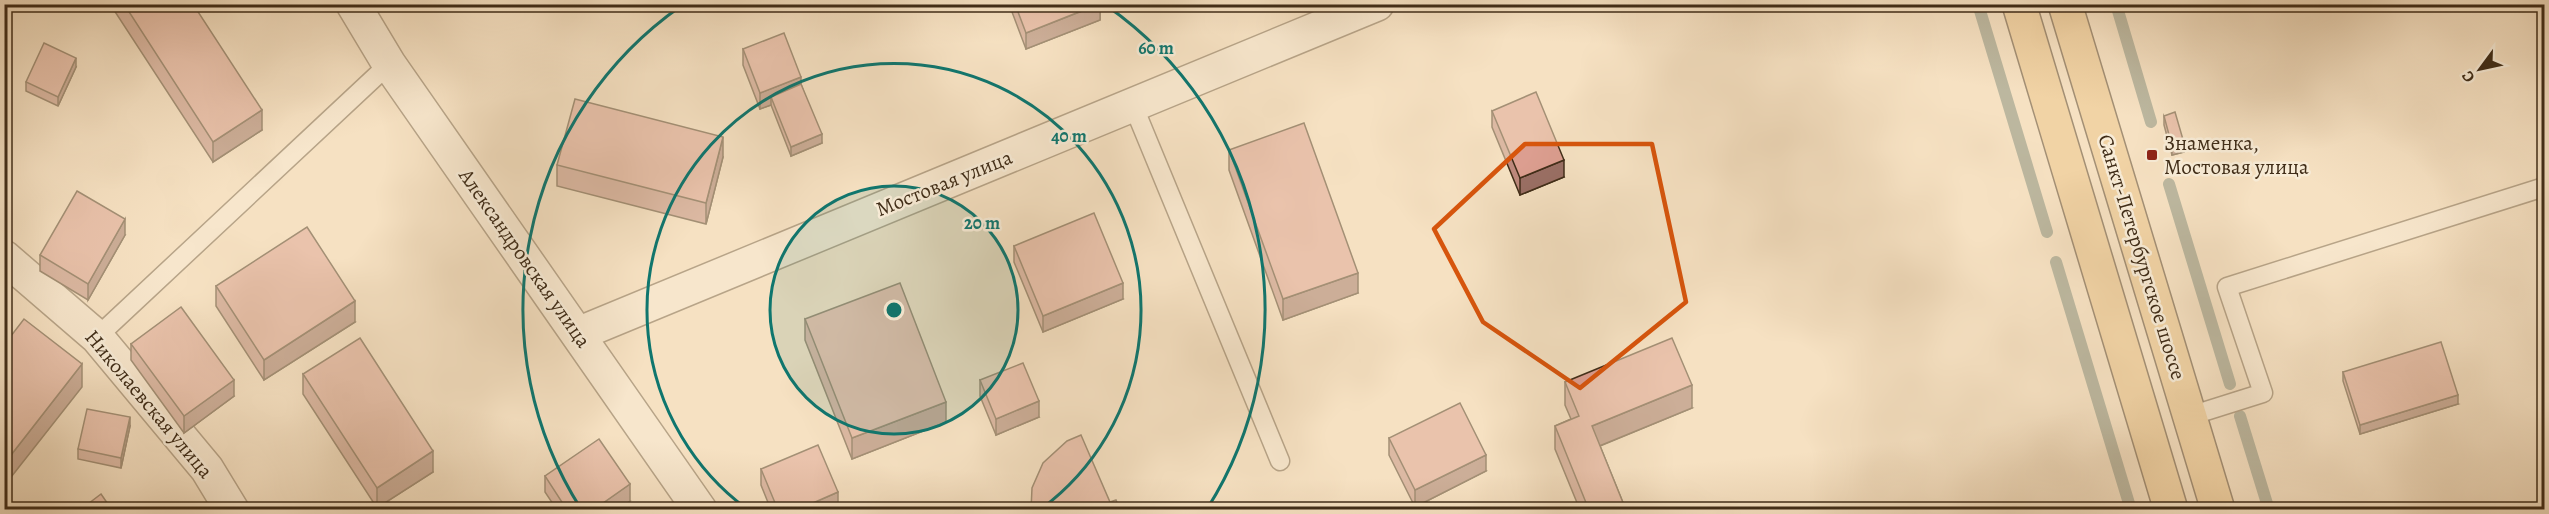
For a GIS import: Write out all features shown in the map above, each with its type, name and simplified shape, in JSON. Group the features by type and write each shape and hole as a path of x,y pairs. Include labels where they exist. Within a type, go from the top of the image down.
{"main road":[{"path":"2019,4 2171,510"},
{"name":"Санкт-Петербургское шоссе","path":"2065,4 2218,510"}],"street":[{"name":"Александровская улица","path":"353,4 389,64 700,510"},
{"name":"Мостовая улица","path":"578,334 1377,4"},
{"name":"Николаевская улица","path":"4,257 97,337 207,469 232,510"}],"lane":[{"path":"97,337 389,64"},
{"path":"1133,105 1280,461"},
{"path":"2190,416 2263,393 2227,287 2544,187"}],"highlighted area":[{"path":"1525,144 1652,144 1686,302 1580,388 1483,322 1434,229"}],"building":[{"path":"124,4 193,4 262,110 213,142"},
{"path":"1015,4 1099,4 1026,33"},
{"path":"784,33 801,77 760,93 743,49"},
{"path":"44,43 76,58 58,97 26,82"},
{"path":"801,84 822,134 791,147 771,97"},
{"path":"1536,92 1564,160 1520,178 1492,111"},
{"path":"575,99 723,137 706,203 557,165"},
{"path":"2175,112 2184,143 2172,146 2164,116"},
{"path":"1304,123 1358,273 1283,299 1229,150"},
{"path":"77,191 125,219 88,284 40,255"},
{"path":"1094,213 1123,283 1043,316 1014,246"},
{"path":"307,227 355,301 264,360 216,286"},
{"path":"900,283 946,402 852,438 805,319"},
{"path":"181,307 234,380 184,416 131,344"},
{"path":"24,319 82,364 4,464 4,345"},
{"path":"360,338 433,451 377,488 303,374"},
{"path":"1672,338 1692,385 1592,426 1626,510 1589,510 1555,426 1579,416 1565,382"},
{"path":"2441,342 2458,395 2360,425 2343,372"},
{"path":"1023,363 1039,401 996,419 980,380"},
{"path":"1460,403 1486,455 1415,490 1389,438"},
{"path":"87,409 130,417 121,458 78,449"},
{"path":"1081,435 1110,502 1116,500 1120,510 1031,510 1032,488 1043,463 1067,441"},
{"path":"599,439 630,484 593,510 567,510 545,476"},
{"path":"818,445 838,492 797,510 778,510 761,469"},
{"path":"101,494 112,510 80,510"}],"waterway":[{"path":"1978,4 2047,232"},
{"path":"2116,4 2151,122"},
{"path":"2169,184 2230,384"},
{"path":"2056,262 2131,510"},
{"path":"2240,416 2269,510"}],"place":[{"name":"Знаменка, Мостовая улица","path":"2152,155"}]}
